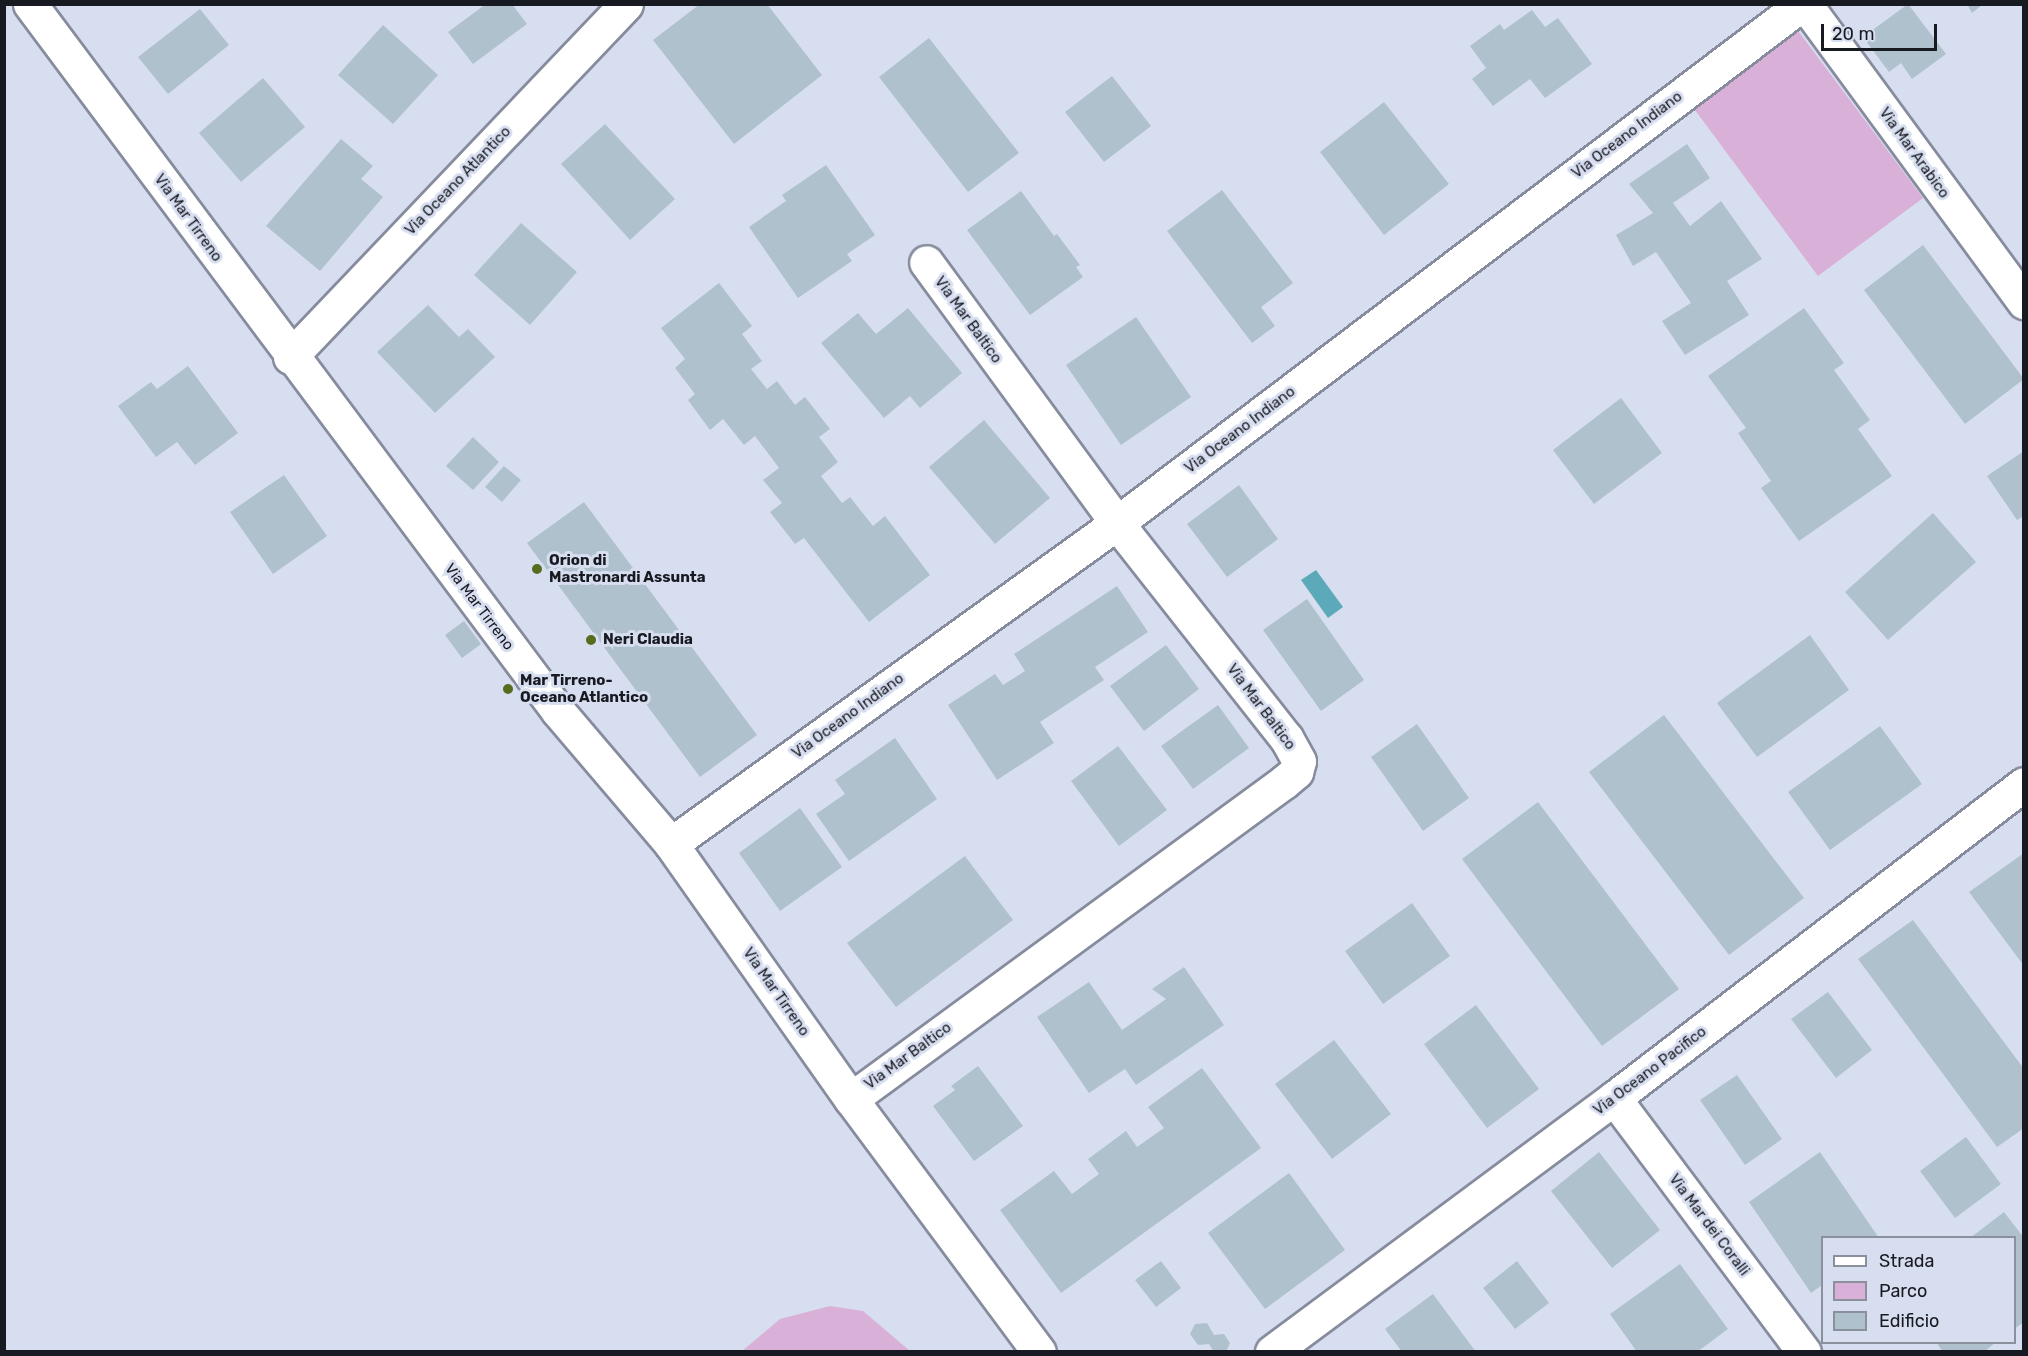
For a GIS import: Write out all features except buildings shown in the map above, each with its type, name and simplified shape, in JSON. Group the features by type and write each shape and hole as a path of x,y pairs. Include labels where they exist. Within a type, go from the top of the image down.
{"street":[{"name":"Via Mar Tirreno","path":"30,4 290,357 558,711 671,844 851,1099 1040,1352"},
{"name":"Via Oceano Atlantico","path":"290,357 626,4"},
{"name":"Via Mar Arabico","path":"1803,4 2024,302"},
{"name":"Via Oceano Indiano","path":"671,844 1117,523 1803,4"},
{"name":"Via Mar Baltico","path":"851,1099 1296,772 1299,761 1290,744 1117,523 926,262"},
{"name":"Via Oceano Pacifico","path":"1272,1352 1614,1098 2024,784"},
{"name":"Via Mar dei Coralli","path":"1614,1098 1804,1352"}],"green space":[{"path":"1796,28 1923,198 1818,276 1692,106"},
{"path":"830,1306 863,1311 910,1351 742,1351 780,1319"}],"water":[{"path":"1316,570 1343,607 1328,618 1301,580"}],"place":[{"name":"Orion di Mastronardi Assunta","path":"537,569"},
{"name":"Neri Claudia","path":"591,640"},
{"name":"Mar Tirreno- Oceano Atlantico","path":"508,689"}]}
